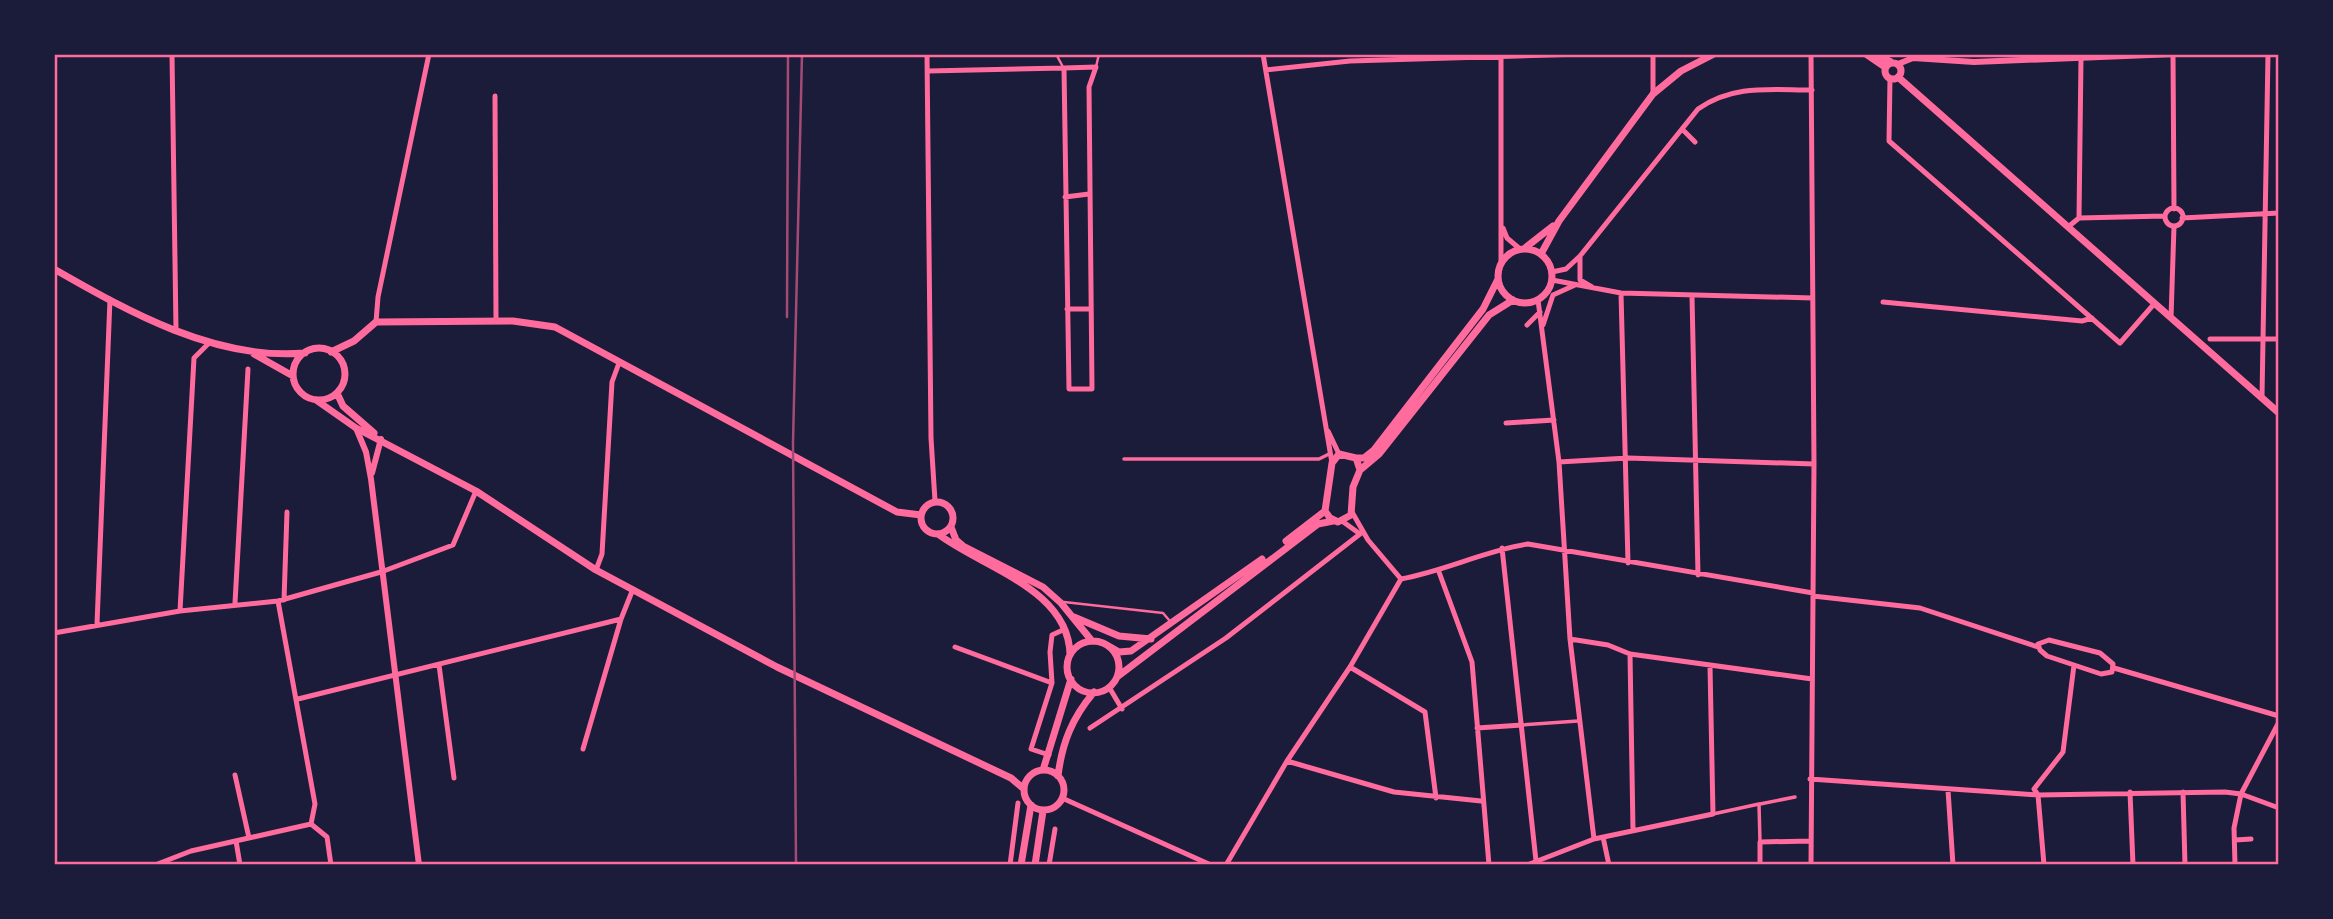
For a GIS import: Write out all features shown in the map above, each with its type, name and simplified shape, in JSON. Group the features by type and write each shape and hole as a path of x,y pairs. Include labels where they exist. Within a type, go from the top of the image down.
{"main road":[{"path":"1541,254 1559,221 1653,94 1681,71 1714,54"},
{"path":"1866,54 1892,65"},
{"path":"1875,54 1901,71 1894,77"},
{"path":"1892,65 1885,75 1894,77 2279,413"},
{"path":"1070,655 1077,647 1092,641 1105,644 1119,652 1131,651 1173,624 1325,511 1332,463 1339,454 1364,458 1374,450 1483,309 1508,254 1522,249 1559,221"},
{"path":"1498,279 1503,290 1513,300 1525,303 1538,300 1547,292 1552,276 1541,254 1522,249"},
{"path":"57,271 176,330 251,353 293,376"},
{"path":"1071,679 1083,690 1094,692 1109,687 1116,677 1318,524 1338,521 1352,512 1353,487 1360,470 1379,454 1489,314 1513,300"},
{"path":"331,352 354,341 376,323 496,321 533,322 555,327 771,441 897,512 920,515"},
{"path":"251,353 304,353 316,349 331,352 339,358 344,369 343,382 337,393 316,400"},
{"path":"304,353 296,363 293,376 300,393 316,400 356,428 476,491 596,570 777,667 1011,778 1024,789 1031,805 1021,865"},
{"path":"337,393 343,406 381,439"},
{"path":"1356,458 1360,470"},
{"path":"1024,789 1028,778 1043,770 1071,679 1066,628 1037,591 959,550 938,534 924,528 920,515 925,506 935,501 945,503 952,511 951,527 956,540 1043,587 1061,603 1092,641"},
{"path":"1325,511 1338,521"},
{"path":"938,534 951,527"},
{"path":"1070,615 1119,636 1152,639"},
{"path":"1105,644 1118,659 1116,677"},
{"path":"1031,805 1043,811 1055,807 1062,798 1063,787 1058,776 1065,738 1078,711 1094,692"},
{"path":"1043,770 1058,776"},
{"path":"1035,865 1043,811"}],"street":[{"path":"172,54 176,330"},
{"path":"376,323 378,297 429,54"},
{"path":"927,54 931,438 935,501"},
{"path":"1263,54 1332,463"},
{"path":"1266,70 1350,58 1582,54"},
{"path":"1653,54 1653,94"},
{"path":"1811,54 1814,464 1808,796 1811,865"},
{"path":"1892,65 1913,58 1960,62 2041,56 2081,58 2174,54 2174,209"},
{"path":"2262,397 2268,54"},
{"path":"1501,56 1502,226 1498,248 1501,265"},
{"path":"2079,218 2081,58"},
{"path":"928,71 1096,67 1089,86 1092,389 1069,389 1064,68"},
{"path":"1894,77 1889,141 2120,343 2154,304"},
{"path":"1552,276 1566,269 1580,256 1699,109 1730,92 1812,90"},
{"path":"495,96 496,321"},
{"path":"1682,129 1695,142"},
{"path":"1065,197 1089,194"},
{"path":"2174,209 2181,213 2182,218"},
{"path":"2068,227 2079,218 2165,216 2174,209"},
{"path":"2171,318 2174,226 2182,218 2279,213"},
{"path":"2165,216 2168,224 2174,226"},
{"path":"1502,226 1507,238 1522,249"},
{"path":"1580,256 1580,280 1592,287"},
{"path":"54,281 57,271"},
{"path":"1552,276 1621,293 1813,298"},
{"path":"1542,328 1547,305 1553,295 1577,284"},
{"path":"1621,293 1628,458 1628,563"},
{"path":"1692,296 1698,575"},
{"path":"97,624 110,299"},
{"path":"1538,300 1559,462 1570,639 1594,839"},
{"path":"1883,302 2082,321 2092,318"},
{"path":"1067,309 1090,309"},
{"path":"1527,325 1539,312"},
{"path":"2210,339 2279,340"},
{"path":"180,611 194,358 211,341"},
{"path":"596,570 602,554 612,382 620,363"},
{"path":"235,603 248,369"},
{"path":"1506,423 1554,420"},
{"path":"356,428 366,452 371,479 419,865"},
{"path":"1327,428 1339,454"},
{"path":"371,479 381,439"},
{"path":"1124,459 1319,459 1329,454"},
{"path":"1559,462 1628,458 1814,464"},
{"path":"54,633 235,603 281,601 381,572 453,545 476,491"},
{"path":"1352,512 1368,540 1401,579"},
{"path":"288,513 281,601 315,804 311,824"},
{"path":"1338,521 1368,540"},
{"path":"1090,728 1226,638 1360,534"},
{"path":"1226,865 1287,761 1350,667 1401,579 1438,572 1502,548 1528,544 1565,548 1628,563 1812,595 1920,608 2038,646 2047,656 2101,674 2108,674 2114,668"},
{"path":"1502,548 1536,861"},
{"path":"1438,572 1472,662 1481,802 1489,865"},
{"path":"583,749 621,619 633,589"},
{"path":"298,699 621,619"},
{"path":"1049,755 1031,749 1052,683 1052,635 1066,628"},
{"path":"1570,639 1608,645 1630,654 1812,679"},
{"path":"2038,646 2040,642 2049,640 2077,646 2105,656 2114,668 2279,716"},
{"path":"955,647 1052,683"},
{"path":"1630,654 1633,831"},
{"path":"439,665 454,778"},
{"path":"2044,865 2038,795 2034,789 2063,752 2074,665"},
{"path":"1710,666 1713,814"},
{"path":"1350,667 1426,712 1436,798"},
{"path":"1109,687 1122,709"},
{"path":"1476,728 1578,721"},
{"path":"2235,865 2236,814 2241,794 2279,722"},
{"path":"1287,761 1394,792 1481,802"},
{"path":"235,775 249,838"},
{"path":"1810,779 2038,795 2130,792 2241,794 2279,808"},
{"path":"1948,790 1954,865"},
{"path":"2130,792 2133,865"},
{"path":"2183,792 2185,865"},
{"path":"1527,865 1594,839 1795,797"},
{"path":"1062,798 1211,865"},
{"path":"1011,864 1018,803"},
{"path":"1759,804 1759,865"},
{"path":"155,865 191,851 311,824"},
{"path":"311,824 327,837 331,865"},
{"path":"1049,865 1055,829"},
{"path":"1603,837 1609,865"},
{"path":"2235,840 2251,839"},
{"path":"236,841 240,865"},
{"path":"1759,842 1810,841"}],"lane":[{"path":"1056,54 1064,68"},
{"path":"1096,67 1099,54"},
{"path":"1061,603 1069,600 1163,614 1173,624"}],"railway":[{"path":"787,317 788,54"},
{"path":"796,865 793,443 802,54"}]}
